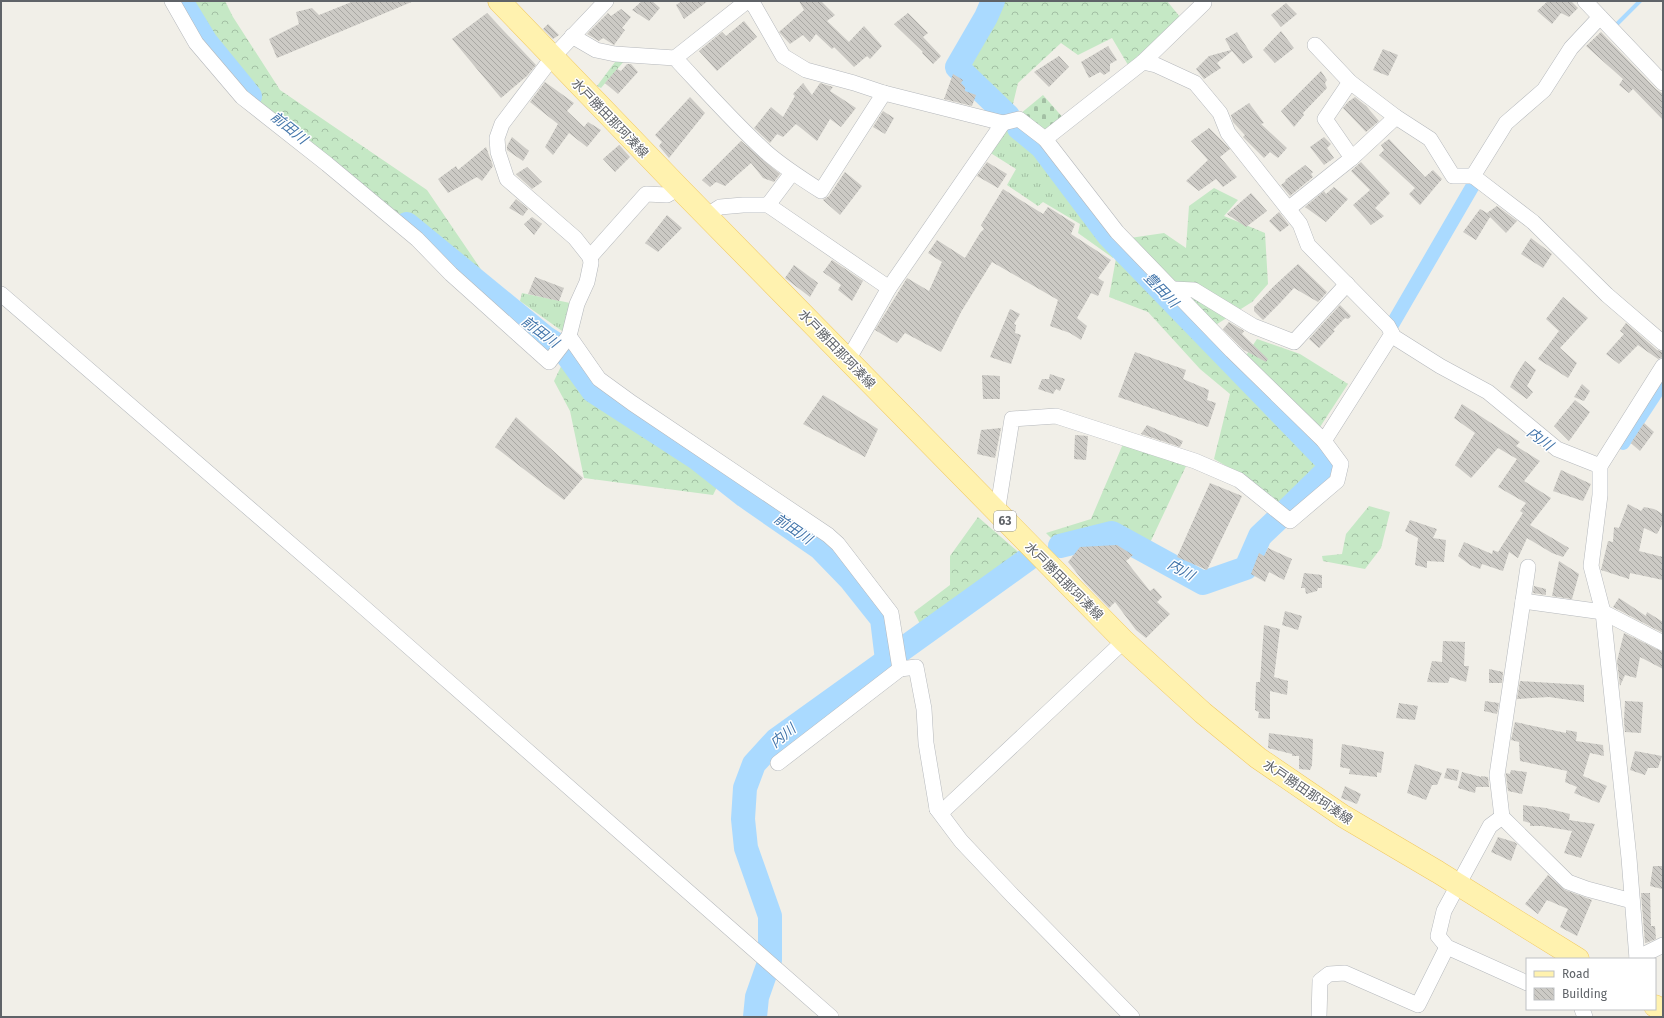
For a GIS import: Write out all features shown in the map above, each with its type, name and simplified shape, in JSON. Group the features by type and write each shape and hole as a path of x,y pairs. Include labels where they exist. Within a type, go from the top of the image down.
{"main road":[{"name":"水戸勝田那珂湊線","path":"499,1 552,58 706,216 1124,642 1203,713 1258,758 1343,816 1576,958"}],"street":[{"path":"172,1 196,43 242,97 327,164 417,239 450,274 549,362 569,336 577,304 587,282 591,263 590,257 575,238 507,179 498,152 497,138 502,124 552,58 606,1"},
{"path":"1585,1 1663,83"},
{"path":"572,36 596,50 615,54 675,58 753,2 783,56 806,70 884,93 1003,123 1019,119 1045,139 1117,232 1232,350 1324,440 1341,464 1337,481 1290,521 1239,480 1195,461 1056,416 1012,419 997,513"},
{"path":"1045,139 1143,62 1204,3"},
{"path":"1472,176 1506,123 1544,90 1571,48 1600,17"},
{"path":"1315,46 1350,82 1396,117 1430,139 1453,176 1472,176 1533,222 1607,295 1663,343"},
{"path":"675,58 740,127 767,153 792,173 821,191 884,93"},
{"path":"1143,62 1156,65 1194,83 1220,113 1228,133 1300,224 1308,245 1388,326 1394,337 1440,366 1488,392 1557,449 1600,466"},
{"path":"1350,82 1325,119 1352,158"},
{"path":"1288,209 1352,158 1396,117"},
{"path":"848,360 889,288 1003,123"},
{"path":"768,205 792,173"},
{"path":"590,257 646,194 667,195 679,188"},
{"path":"706,216 720,207 768,205 889,288"},
{"path":"1173,289 1194,290 1253,326 1294,342 1347,284"},
{"path":"1,294 352,597 831,1017"},
{"path":"1324,440 1392,334"},
{"path":"569,336 599,379 632,404 828,535 838,544 891,613 899,665"},
{"path":"1637,958 1602,612 1591,566 1600,495 1600,466 1663,366"},
{"path":"1528,567 1497,775 1502,817 1568,882 1587,890 1632,901"},
{"path":"1523,601 1602,612 1663,643"},
{"path":"937,809 945,809 1124,642"},
{"path":"778,763 899,665 916,668 924,709 926,743 937,809 961,841 1132,1017"},
{"path":"1502,817 1490,826 1444,911 1438,936 1447,947 1526,983"},
{"path":"1639,958 1663,945"},
{"path":"1319,1017 1320,981 1330,974 1345,973 1418,1006 1447,947"}],"green space":[{"path":"185,1 225,1 233,17 280,90 427,190 495,290 247,93"},
{"path":"984,1 1167,1 1180,17 1128,65 1112,38 1078,55 1061,43 1018,83 1012,108 966,65"},
{"path":"615,57 625,60 601,88 597,86 615,62"},
{"path":"1043,95 1065,120 1044,135 1020,114"},
{"path":"1011,125 1039,149 1114,250 1113,258 1078,233 1080,224 1043,202 1038,206 1007,185 1016,169 989,152"},
{"path":"1214,188 1238,200 1224,216 1265,233 1268,284 1252,302 1214,326 1130,238 1164,233 1186,248 1189,206"},
{"path":"1117,253 1159,294 1322,465 1281,504 1247,478 1214,459 1230,394 1200,369 1148,312 1109,297"},
{"path":"522,293 575,304 569,336 520,301"},
{"path":"1257,339 1300,354 1348,384 1320,427 1245,357"},
{"path":"566,356 589,395 719,483 713,495 584,478 570,411 554,381"},
{"path":"1123,444 1187,464 1149,545 1111,529 1055,542 1046,533 1091,519"},
{"path":"1369,506 1390,512 1381,548 1365,569 1323,561 1322,556 1342,554 1346,534"},
{"path":"978,517 1024,557 921,626 914,612 950,585 950,556"}],"building":[{"path":"354,1 414,1 277,58 269,39 299,24 296,12 312,8 319,15"},
{"path":"642,1 652,1 660,8 649,21 632,10"},
{"path":"682,1 708,1 684,19 676,5"},
{"path":"799,1 821,1 835,15 827,21 849,42 864,26 882,46 870,59 867,56 854,67 834,47 832,49 816,34 810,42 803,35 790,44 779,32 804,10"},
{"path":"1548,1 1571,1 1578,8 1569,17 1561,13 1552,24 1537,11"},
{"path":"1286,3 1297,14 1281,27 1271,15"},
{"path":"621,9 631,17 622,28 625,30 614,45 603,38 599,41 587,34 608,13 611,16"},
{"path":"487,13 536,65 527,76 501,98 452,39"},
{"path":"908,13 928,33 923,37 941,56 933,64 922,53 923,52 894,24"},
{"path":"744,21 757,37 717,71 699,51 722,32 726,36"},
{"path":"548,24 559,35 553,39 543,29"},
{"path":"1281,31 1294,48 1275,63 1263,50"},
{"path":"1237,32 1253,57 1243,64 1232,51 1217,63 1221,68 1204,79 1196,69 1209,56 1231,50 1225,39"},
{"path":"1601,32 1656,89 1663,94 1663,120 1633,89 1629,93 1619,85 1623,79 1586,46"},
{"path":"1108,46 1117,60 1110,64 1110,71 1104,75 1100,72 1089,78 1081,62"},
{"path":"1383,49 1398,55 1388,76 1373,70"},
{"path":"1059,56 1069,67 1049,87 1034,72"},
{"path":"627,64 631,64 638,72 618,94 605,83 617,69 621,71"},
{"path":"1321,71 1327,80 1325,83 1327,88 1303,113 1304,115 1294,127 1281,111"},
{"path":"953,74 963,80 961,83 965,87 965,91 976,95 972,106 944,99"},
{"path":"545,82 574,103 567,111 584,127 588,122 601,130 587,147 569,133 553,155 545,147 558,124 530,102"},
{"path":"803,83 812,95 820,83 833,87 830,91 856,108 841,127 830,119 817,141 796,124 783,137 777,134 770,143 754,128 771,107 783,117 795,96 793,94"},
{"path":"690,97 705,113 669,158 659,146 662,142 655,135"},
{"path":"1355,97 1366,106 1379,121 1366,132 1343,108"},
{"path":"1249,103 1264,123 1261,124 1287,148 1278,158 1270,152 1264,158 1243,137 1245,135 1233,122 1231,115"},
{"path":"883,111 894,118 885,134 873,127"},
{"path":"1209,128 1230,149 1220,157 1237,177 1223,187 1216,179 1199,191 1186,181 1208,160 1191,141"},
{"path":"512,137 529,151 523,161 507,150 507,146"},
{"path":"1324,137 1331,144 1327,148 1334,158 1324,165 1310,147"},
{"path":"1389,139 1425,177 1433,170 1442,179 1420,205 1409,194 1415,188 1379,155 1384,150 1381,145"},
{"path":"741,141 780,174 774,182 763,178 751,163 725,186 716,182 710,187 702,180"},
{"path":"619,145 630,157 615,172 603,159"},
{"path":"486,147 493,166 482,181 477,177 448,193 438,179 456,166 458,170"},
{"path":"987,162 1007,174 998,188 977,176"},
{"path":"1361,162 1390,193 1375,208 1384,216 1371,225 1353,205 1370,190 1351,171"},
{"path":"1305,165 1313,172 1311,174 1313,177 1290,196 1281,185 1286,181 1285,180"},
{"path":"527,167 542,182 532,189 516,174"},
{"path":"845,172 862,186 840,215 823,200 829,196"},
{"path":"1334,187 1348,199 1326,222 1305,207 1324,191 1326,194"},
{"path":"1003,189 1043,214 1048,207 1075,224 1071,234 1111,260 1098,278 1104,282 1098,296 1091,293 1077,318 1087,326 1081,340 1070,333 1050,326 1058,300 992,262 961,312 941,352 905,333 897,343 875,330 907,278 929,291 942,262 928,253 937,240 965,258 984,229 981,225"},
{"path":"1251,193 1267,211 1246,227 1227,214"},
{"path":"516,199 528,209 523,216 509,208"},
{"path":"1497,206 1517,221 1506,233 1490,217 1476,240 1463,232 1480,209 1487,213"},
{"path":"1279,212 1289,225 1280,232 1269,221"},
{"path":"667,215 682,228 658,252 645,243"},
{"path":"532,217 542,224 534,235 524,224"},
{"path":"1531,238 1552,254 1543,268 1521,254"},
{"path":"832,260 863,281 852,301 838,290 841,285 823,272"},
{"path":"1298,264 1327,292 1318,302 1294,288 1263,320 1254,311 1254,307"},
{"path":"794,265 818,283 810,297 785,278"},
{"path":"535,277 564,288 559,301 528,294"},
{"path":"1563,297 1588,318 1560,348 1577,363 1568,378 1538,359 1559,331 1546,319"},
{"path":"1340,305 1351,316 1348,319 1345,318 1333,330 1335,331 1319,348 1309,339"},
{"path":"1010,309 1020,314 1014,324 1016,325 1015,333 1021,335 1011,364 990,357"},
{"path":"1229,322 1244,331 1242,334 1268,359 1266,362 1244,350 1223,329"},
{"path":"1626,323 1657,350 1663,352 1663,357 1658,359 1638,345 1619,364 1606,354 1624,334 1620,331"},
{"path":"1135,352 1186,370 1183,379 1209,390 1207,400 1216,403 1208,427 1118,397"},
{"path":"1525,361 1536,370 1527,386 1533,392 1527,399 1510,387"},
{"path":"1050,374 1065,379 1060,391 1056,389 1053,394 1038,389 1042,379 1049,379"},
{"path":"982,375 1000,376 1000,399 983,399"},
{"path":"1582,384 1590,391 1584,401 1574,397"},
{"path":"823,395 878,429 865,457 803,424"},
{"path":"1575,400 1590,412 1569,441 1554,426"},
{"path":"1462,404 1520,442 1516,446 1540,461 1524,481 1551,498 1530,525 1569,548 1563,557 1552,553 1527,538 1518,558 1509,552 1503,571 1482,564 1480,569 1470,565 1458,556 1464,542 1492,554 1493,550 1498,552 1523,513 1520,511 1526,503 1498,487 1517,459 1498,448 1471,478 1455,465 1475,433 1454,418"},
{"path":"516,417 583,478 564,500 495,447"},
{"path":"1644,423 1654,432 1640,451 1631,443"},
{"path":"1147,425 1183,441 1180,447 1141,434"},
{"path":"1001,428 995,458 977,454 981,430"},
{"path":"1075,435 1088,436 1086,460 1074,459"},
{"path":"1561,470 1591,484 1583,501 1553,491"},
{"path":"1210,483 1242,496 1207,570 1177,557"},
{"path":"1628,504 1641,511 1644,507 1654,509 1663,514 1663,523 1657,534 1644,528 1639,551 1663,557 1663,580 1630,573 1629,579 1601,570 1608,541 1613,542 1614,527 1619,528"},
{"path":"1410,520 1437,529 1433,538 1446,540 1444,562 1427,561 1427,568 1415,565 1418,538 1405,531"},
{"path":"1117,545 1133,555 1126,561 1150,591 1154,588 1162,597 1157,602 1170,614 1146,638 1136,630 1115,602 1109,608 1085,583 1068,562 1080,547"},
{"path":"1268,548 1292,559 1284,580 1269,572 1265,582 1251,574 1259,553 1264,556"},
{"path":"1559,561 1579,574 1572,599 1552,596"},
{"path":"1304,573 1322,575 1322,588 1318,588 1317,591 1306,594 1305,588 1301,588"},
{"path":"1534,586 1546,589 1546,595 1533,593"},
{"path":"1619,598 1646,616 1647,612 1663,622 1663,633 1613,607"},
{"path":"1285,611 1302,616 1298,630 1282,625"},
{"path":"1264,625 1280,629 1274,677 1288,681 1287,695 1270,691 1270,719 1258,718 1259,712 1255,710 1256,682 1260,682"},
{"path":"1624,633 1663,652 1663,669 1640,657 1636,678 1625,675 1620,686 1617,661"},
{"path":"1443,641 1465,642 1464,666 1469,666 1466,682 1450,677 1448,683 1427,682 1432,661 1442,662"},
{"path":"1489,669 1503,672 1502,683 1489,683"},
{"path":"1520,681 1584,685 1584,702 1549,697 1517,699"},
{"path":"1485,701 1499,703 1497,714 1484,711"},
{"path":"1625,701 1643,702 1641,733 1625,732"},
{"path":"1399,703 1418,706 1415,720 1396,718"},
{"path":"1515,722 1566,733 1566,730 1577,732 1576,741 1603,745 1604,756 1590,753 1583,776 1607,786 1599,803 1574,793 1577,787 1565,782 1567,771 1520,761 1519,742 1511,740"},
{"path":"1269,733 1313,739 1312,765 1310,770 1299,769 1299,756 1292,756 1292,754 1268,748"},
{"path":"1342,744 1384,752 1381,773 1377,772 1377,777 1349,774 1350,769 1340,767"},
{"path":"1635,751 1662,756 1658,768 1648,768 1645,775 1630,770"},
{"path":"1415,764 1442,773 1437,785 1432,785 1426,800 1407,793"},
{"path":"1447,768 1459,770 1457,781 1444,778"},
{"path":"1511,770 1527,772 1522,794 1508,791 1506,773 1510,774"},
{"path":"1462,772 1481,777 1488,777 1489,787 1476,787 1475,793 1458,788"},
{"path":"1345,786 1361,794 1357,804 1341,798"},
{"path":"1523,805 1546,808 1570,814 1569,820 1595,824 1581,858 1564,853 1572,831 1542,826 1530,826 1530,823 1523,821"},
{"path":"1498,837 1517,844 1511,861 1491,852"},
{"path":"1653,866 1663,866 1662,889 1650,886"},
{"path":"1548,875 1565,890 1592,900 1577,936 1560,927 1568,909 1547,900 1538,914 1525,904"},
{"path":"1641,893 1650,893 1651,926 1655,926 1656,939 1646,943 1645,943"}],"waterway":[{"name":"前田川","path":"181,1 206,42 250,96"},
{"name":"豊田川","path":"993,1 986,17 957,67 1008,116"},
{"path":"1616,25 1640,1"},
{"name":"豊田川","path":"1019,128 1042,147 1109,236 1332,466 1284,513"},
{"path":"1392,325 1475,182"},
{"name":"前田川","path":"407,224 546,338 562,348 593,391 698,459 745,496 820,548 851,580 882,619 887,660"},
{"path":"1623,443 1663,382"},
{"path":"1315,448 1320,440"},
{"name":"内川","path":"1060,546 1112,533 1203,583 1246,568 1260,536 1280,517"},
{"name":"内川","path":"755,1017 757,997 770,960 770,916 746,848 743,819 745,788 754,764 776,740 1028,559"}]}
